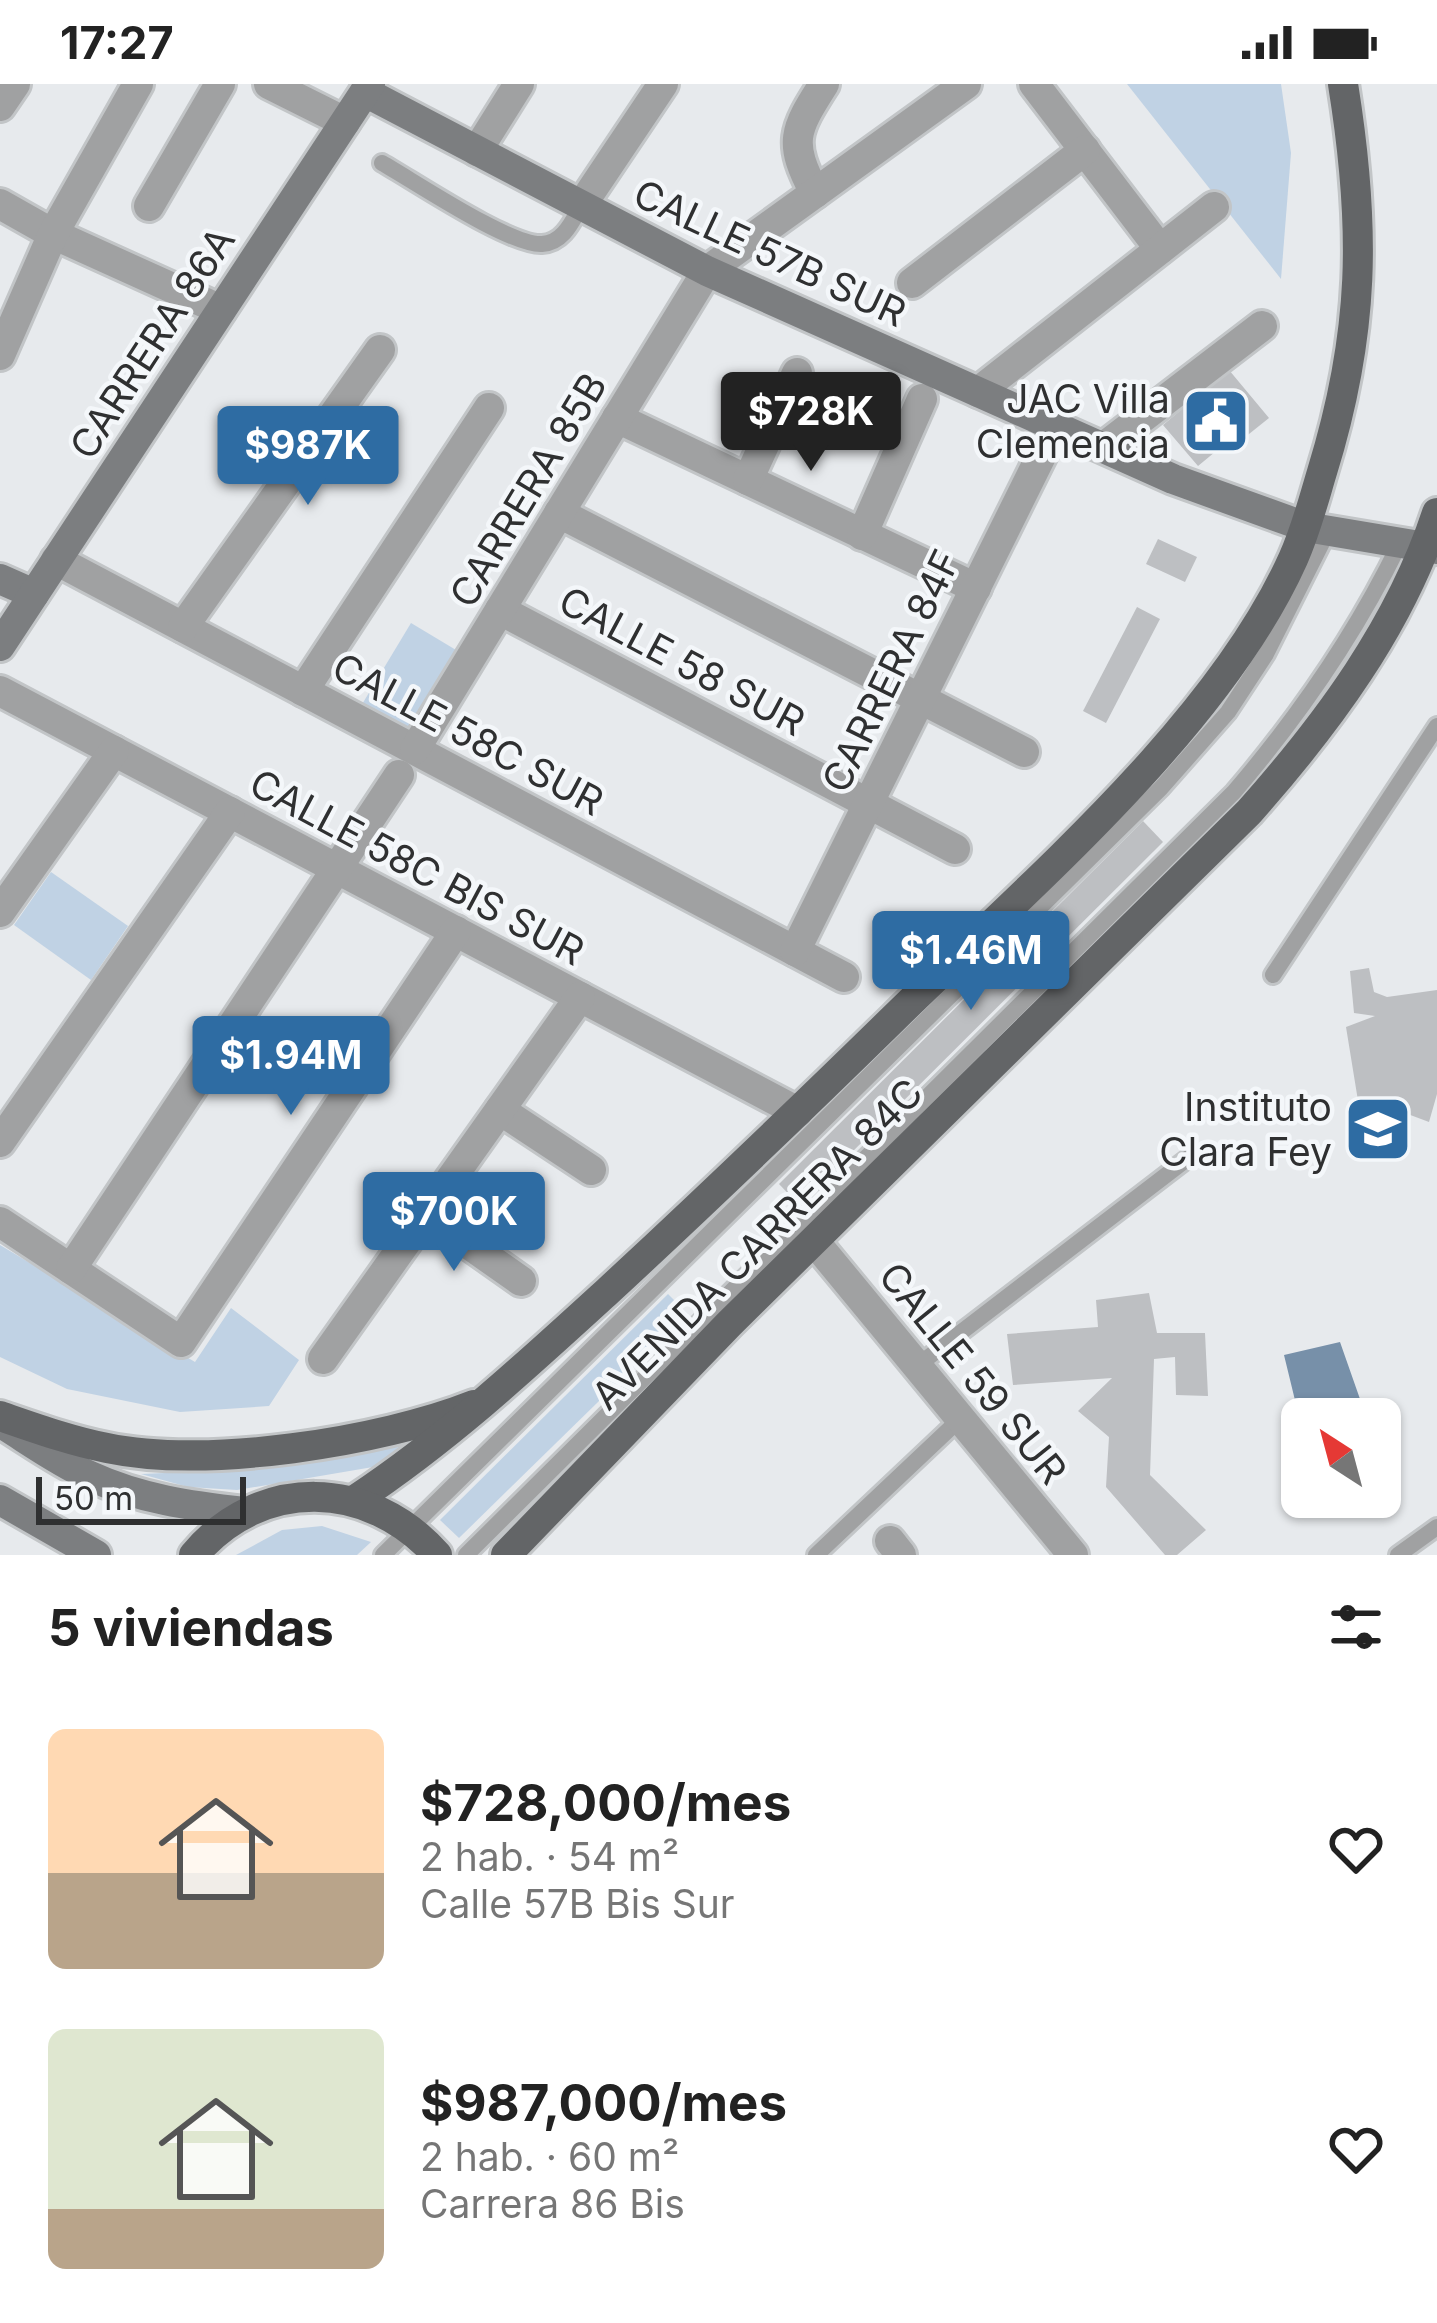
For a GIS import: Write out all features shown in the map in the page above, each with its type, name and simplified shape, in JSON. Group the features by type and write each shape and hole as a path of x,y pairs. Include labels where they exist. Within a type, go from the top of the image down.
{"main road":[{"name":"AVENIDA CARRERA 84C","path":"355,1500 436,1445 491,1398 798,1112 1162,749 1245,642 1317,530 1356,336 1361,249 1343,84"},
{"name":"AVENIDA CARRERA 84C","path":"506,1555 534,1521 1274,784 1352,681 1388,624 1437,513"},
{"path":"0,1420 110,1449 212,1453 337,1440 450,1414 491,1398"},
{"path":"194,1555 245,1512 299,1496 355,1500 410,1528 437,1555"},
{"path":"530,1555 534,1521"}],"street":[{"path":"0,106 15,84"},
{"path":"0,355 53,234 138,84"},
{"path":"149,206 220,84"},
{"path":"269,84 345,122"},
{"path":"477,151 520,84"},
{"path":"581,206 663,84"},
{"path":"814,194 798,161 795,141 800,122 824,84"},
{"path":"707,271 966,84"},
{"path":"1034,84 1160,249"},
{"name":"CARRERA 86A","path":"0,646 367,88"},
{"name":"CALLE 57B SUR","path":"367,88 707,271 1173,479 1317,530 1420,547"},
{"path":"912,283 1084,150"},
{"path":"0,204 53,234 221,310"},
{"path":"978,392 1214,207"},
{"name":"CARRERA 85B","path":"71,1269 407,762 707,271"},
{"path":"1104,448 1262,326"},
{"path":"183,627 380,350"},
{"path":"748,480 797,373"},
{"path":"862,535 922,399"},
{"path":"303,691 489,408"},
{"path":"617,418 976,588"},
{"name":"CARRERA 84F","path":"795,951 1056,426"},
{"path":"559,513 1024,752"},
{"name":"CALLE 58C SUR","path":"56,560 303,691 407,762 844,977"},
{"path":"0,579 34,594"},
{"name":"CALLE 58 SUR","path":"500,610 955,849"},
{"name":"CALLE 58C BIS SUR","path":"0,691 798,1112"},
{"path":"0,912 114,751"},
{"path":"0,1142 230,812"},
{"path":"0,1222 181,1342 456,931"},
{"path":"322,1359 580,997"},
{"path":"500,1110 591,1170"},
{"path":"426,1214 521,1280"},
{"name":"CALLE 59 SUR","path":"814,1240 1072,1555"},
{"path":"0,1420 86,1475 179,1505 245,1512"},
{"path":"0,1499 96,1555"}],"lane":[{"path":"382,163 502,232 530,242 545,244 560,238 581,206"},
{"path":"383,1555 1161,788 1228,712 1266,654 1317,530"},
{"path":"466,1555 1234,792 1290,727 1420,547"},
{"path":"1273,975 1437,726"},
{"path":"917,1366 1191,1156"},
{"path":"816,1555 960,1418"},
{"path":"1398,1555 1437,1526"}],"shaded area":[{"path":"1127,84 1281,84 1291,153 1281,279"},
{"path":"411,623 456,650 407,733 361,706"},
{"path":"51,872 128,926 91,980 14,925"},
{"path":"0,1245 195,1362 231,1308 299,1360 269,1406 180,1412 67,1389 0,1357"},
{"path":"668,1294 688,1314 459,1538 440,1520"},
{"path":"1340,1342 1360,1398 1294,1398 1284,1355"},
{"path":"426,1434 373,1467 237,1490 188,1487 141,1474 285,1461"},
{"path":"322,1526 371,1542 357,1555 236,1555 282,1530"}],"building":[{"name":"JAC Villa Clemencia","path":"1229,370 1269,418 1244,438 1238,433 1198,466 1163,425"},
{"path":"1158,539 1197,557 1185,582 1146,564"},
{"path":"1137,607 1160,619 1106,723 1083,711"},
{"path":"1143,821 1163,842 799,1205 779,1184"},
{"path":"1369,968 1374,992 1387,997 1437,990 1437,1094 1429,1122 1405,1113 1360,1113 1346,1027 1375,1016 1354,1013 1350,971"},
{"path":"1149,1293 1157,1333 1205,1333 1208,1396 1176,1395 1175,1357 1154,1359 1150,1475 1206,1530 1177,1555 1165,1555 1106,1487 1109,1437 1078,1411 1112,1378 1013,1385 1007,1334 1098,1327 1096,1300"}],"place":[{"name":"JAC Villa Clemencia","path":"1216,421"},
{"name":"Instituto Clara Fey","path":"1378,1129"}]}
